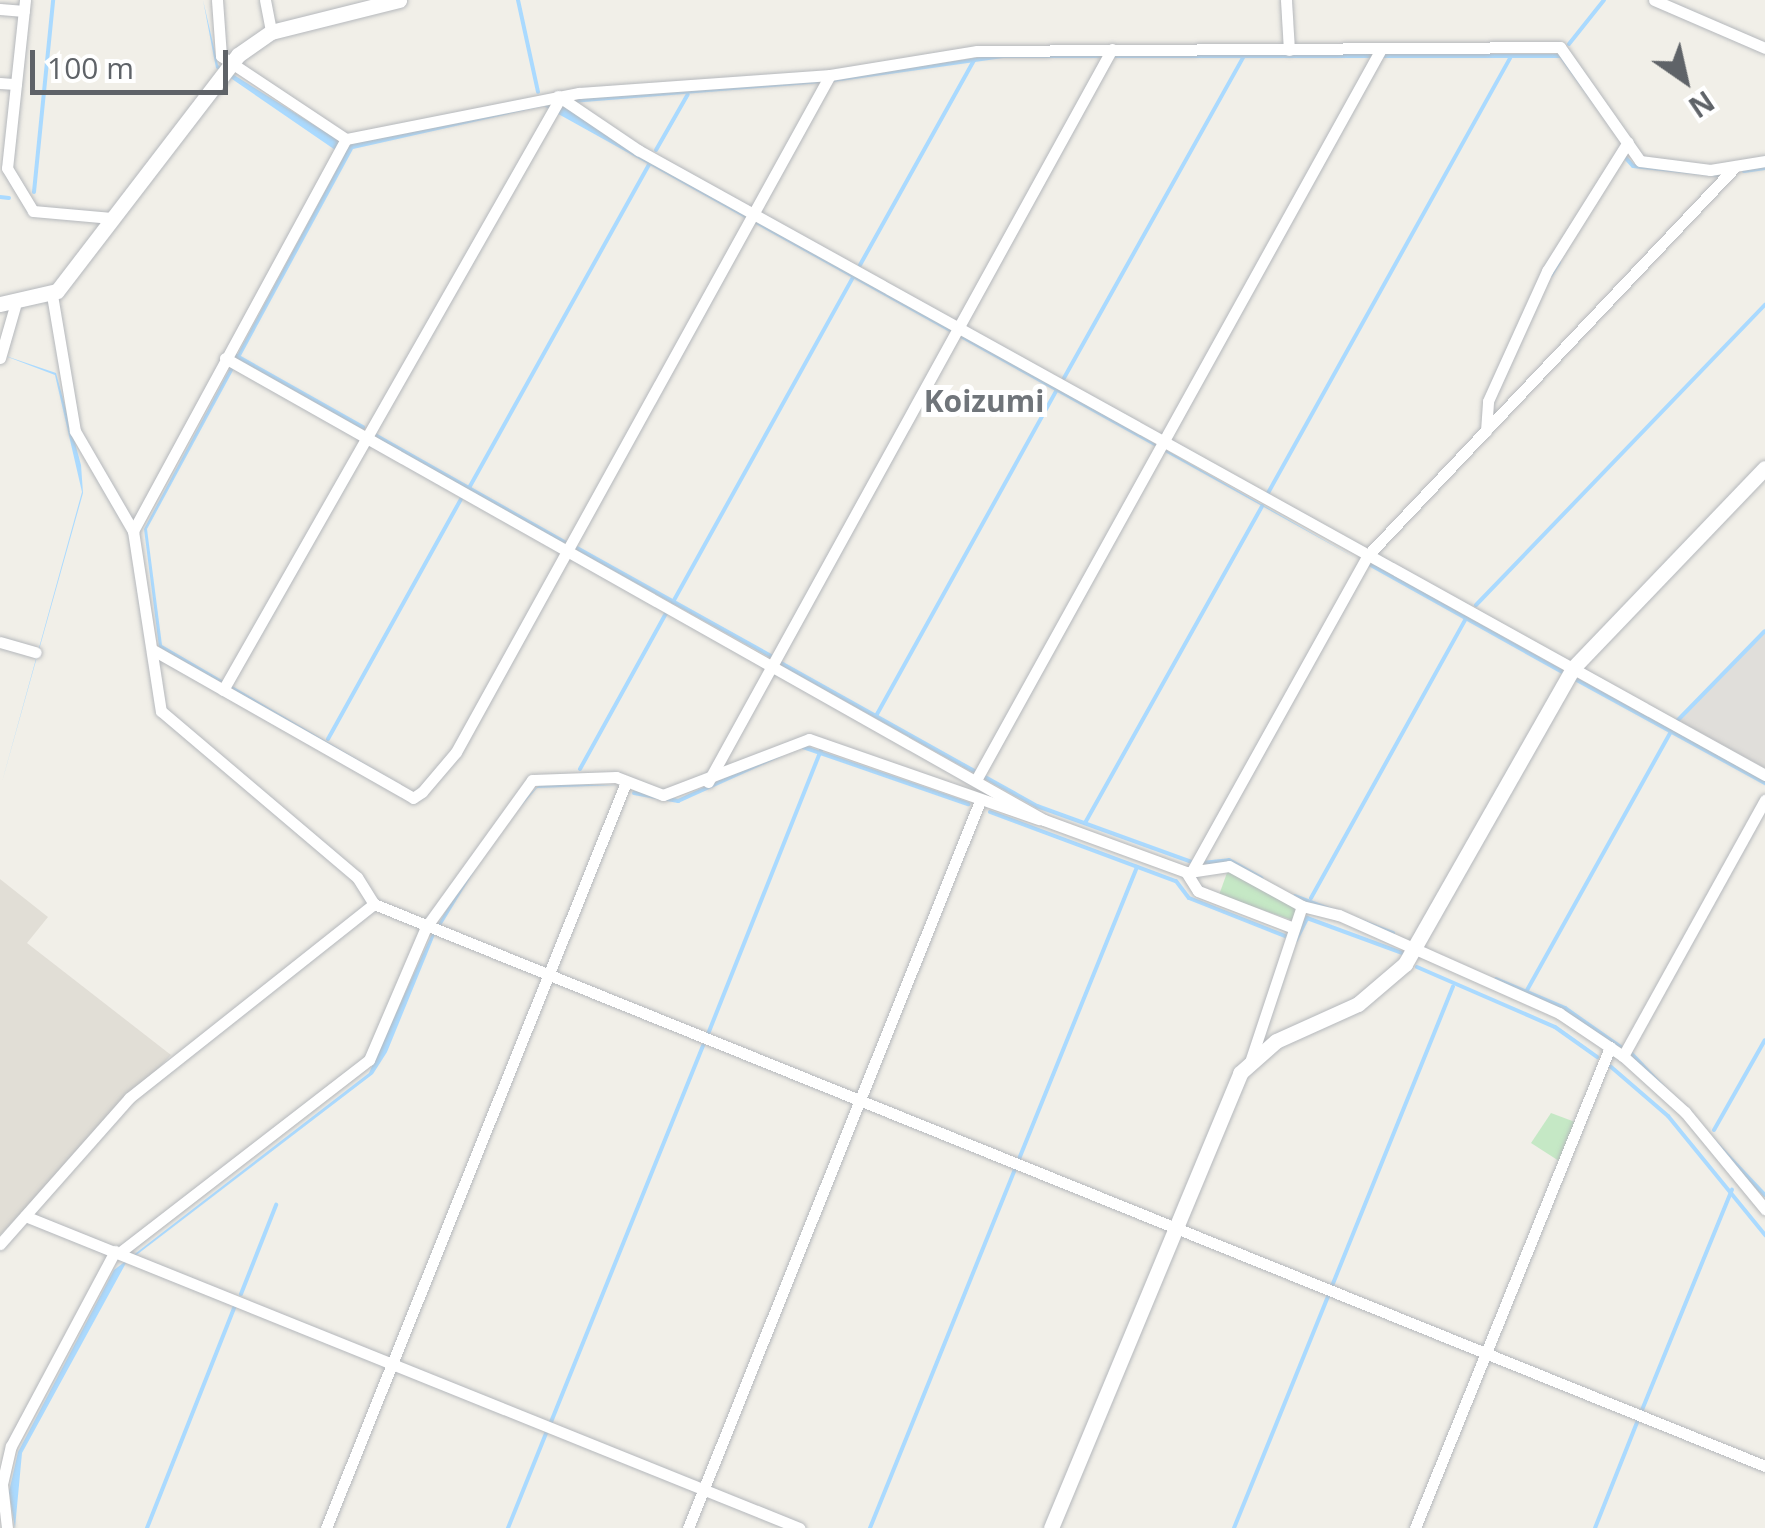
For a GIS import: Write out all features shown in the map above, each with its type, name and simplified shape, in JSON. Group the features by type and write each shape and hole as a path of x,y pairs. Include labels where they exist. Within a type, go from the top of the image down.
{"street":[{"path":"217,0 221,56 226,69 344,144 558,102 828,79 977,51 1111,54 1289,50 1379,54 1567,49 1640,160 1736,166 1765,161"},
{"path":"265,0 271,32"},
{"path":"1,355 7,305 52,295 226,69 271,32 399,0"},
{"path":"1286,0 1289,50"},
{"path":"1654,0 1765,48"},
{"path":"0,9 24,6 16,84 3,154 32,211 112,218"},
{"path":"708,782 1111,54"},
{"path":"976,780 1379,54"},
{"path":"153,650 226,686 413,798 456,752 756,219 828,79"},
{"path":"0,83 16,84"},
{"path":"558,102 756,219 1162,446 1368,554 1765,774"},
{"path":"226,686 558,102"},
{"path":"1486,431 1488,401 1547,271 1628,142"},
{"path":"133,531 344,144"},
{"path":"1294,928 1198,891 1193,867 1368,554 1736,166"},
{"path":"52,295 75,431 133,531 153,650 172,728 357,877 374,904 1765,1466"},
{"path":"229,360 1044,820"},
{"path":"1250,1062 1370,996 1415,950 1573,668 1765,468"},
{"path":"0,642 36,652"},
{"path":"7,1528 2,1484 11,1446 122,1254 357,1073 377,1048 432,929 523,786 538,778 626,782 663,796 708,782 810,739 980,802 1193,867 1229,866 1302,906 1560,1013 1623,1056 1685,1112 1765,1209"},
{"path":"326,1528 626,782"},
{"path":"1623,1056 1765,800"},
{"path":"688,1528 980,802"},
{"path":"0,1244 130,1098 374,904"},
{"path":"1051,1528 1224,1101 1250,1062 1302,906"},
{"path":"1415,1528 1610,1047"},
{"path":"25,1216 799,1528"}],"shaded area":[{"path":"1765,631 1765,768 1678,720"},
{"path":"0,879 48,917 27,943 171,1055 0,1235"}],"green space":[{"path":"1228,870 1297,907 1292,920 1219,895"},
{"path":"1551,1113 1575,1122 1559,1161 1531,1143"}],"water":[{"path":"203,0 218,65 346,145 544,101 821,80 1003,54 1563,54 1619,139 1560,58 1003,58 833,82 559,104 1359,560 544,106 353,149 147,529 162,645 411,791 159,647 144,529 344,156 216,68"},
{"path":"0,354 56,373 81,465 83,493 0,789 82,492 55,375"},
{"path":"540,784 617,785 537,788 498,832 434,937 387,1052 373,1074 126,1263 22,1453 15,1528 9,1492 18,1452 114,1270 369,1073 431,936 494,831"}],"waterway":[{"path":"34,192 53,0"},
{"path":"518,0 538,92"},
{"path":"1569,44 1604,0"},
{"path":"1064,378 1243,58"},
{"path":"1268,493 1510,58"},
{"path":"860,265 974,60"},
{"path":"656,150 688,94"},
{"path":"1624,156 1633,166 1721,175"},
{"path":"469,488 649,164"},
{"path":"1744,171 1765,168"},
{"path":"0,197 9,198"},
{"path":"1551,275 1559,262"},
{"path":"673,602 853,277"},
{"path":"1476,605 1765,305"},
{"path":"235,355 363,427"},
{"path":"876,716 1056,391"},
{"path":"375,435 566,543"},
{"path":"328,739 461,499"},
{"path":"1085,823 1262,506"},
{"path":"577,548 771,656"},
{"path":"1369,564 1562,672"},
{"path":"580,769 666,613"},
{"path":"1311,898 1466,618"},
{"path":"1678,720 1765,631"},
{"path":"781,663 974,771"},
{"path":"1575,679 1765,783"},
{"path":"1526,992 1671,731"},
{"path":"803,747 968,804"},
{"path":"708,1034 821,750"},
{"path":"634,793 678,801 780,755"},
{"path":"985,777 1037,806 1192,862"},
{"path":"990,812 1176,881 1189,898 1285,936"},
{"path":"1202,863 1229,860 1261,878"},
{"path":"1019,1159 1137,867"},
{"path":"1295,896 1393,933"},
{"path":"1296,940 1307,918 1402,953"},
{"path":"1417,967 1555,1027 1597,1057"},
{"path":"1496,979 1565,1008 1622,1048"},
{"path":"1332,1286 1453,986"},
{"path":"1714,1130 1765,1040"},
{"path":"551,1422 703,1045"},
{"path":"1631,1053 1765,1195"},
{"path":"1610,1066 1668,1116 1765,1235"},
{"path":"870,1528 1015,1169"},
{"path":"1642,1410 1732,1190"},
{"path":"241,1294 276,1205"},
{"path":"1234,1528 1328,1296"},
{"path":"147,1528 235,1306"},
{"path":"1595,1528 1638,1420"},
{"path":"508,1528 547,1431"}],"district":[{"name":"Koizumi","path":"984,401"}]}
